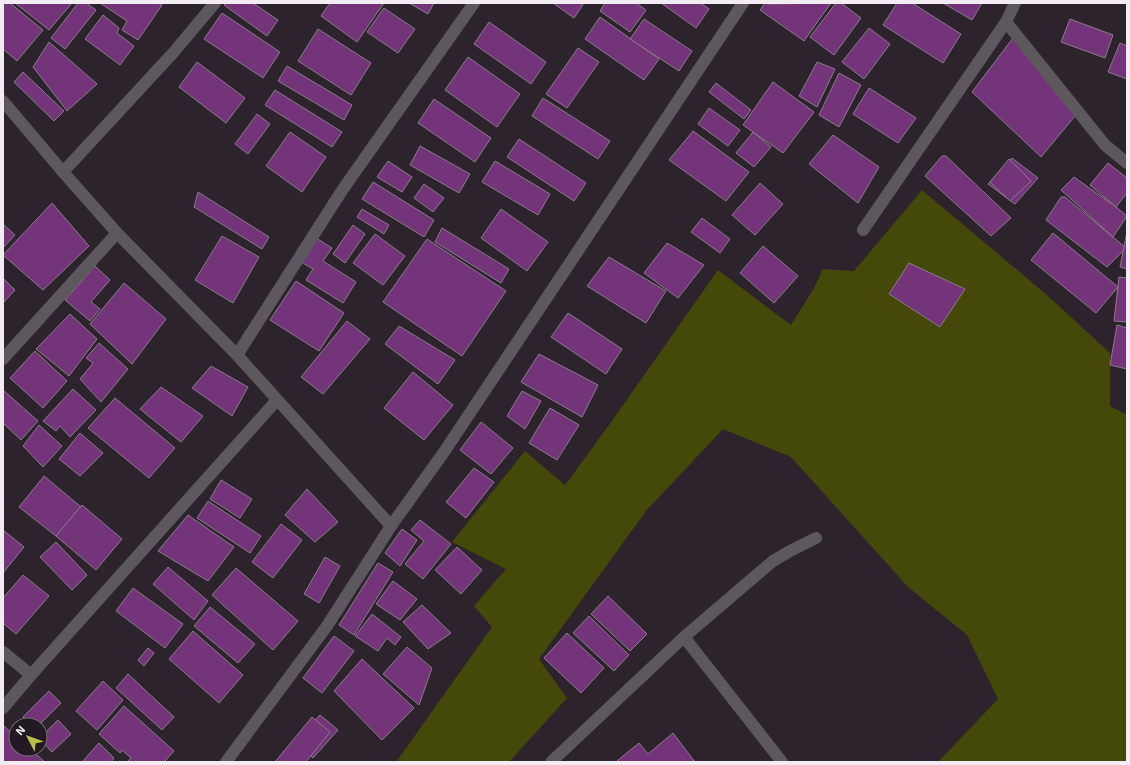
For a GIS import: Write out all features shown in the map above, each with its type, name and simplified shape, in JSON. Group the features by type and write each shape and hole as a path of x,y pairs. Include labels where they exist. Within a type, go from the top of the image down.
{"street":[{"path":"63,172 173,53 215,3"},
{"path":"237,355 343,189 474,3"},
{"path":"226,762 327,626 391,526 444,452 743,3"},
{"path":"863,230 1006,22 1014,3"},
{"path":"1006,22 1104,145 1127,163"},
{"path":"3,101 117,233 237,355 391,526"},
{"path":"3,359 117,233"},
{"path":"3,708 277,400"},
{"path":"551,762 684,637 773,561 816,538"},
{"path":"684,637 782,762"},
{"path":"3,652 31,675"}],"shaded area":[{"path":"922,190 1048,296 1110,353 1110,406 1127,415 1127,762 938,762 998,699 967,635 908,587 791,457 723,429 646,511 539,659 567,698 509,762 396,762 492,627 474,606 506,569 452,542 525,451 565,485 718,270 791,325 814,288 823,269 854,271"}],"building":[{"path":"3,3 10,3 43,30 17,61 3,49"},
{"path":"15,3 72,3 49,30"},
{"path":"78,3 86,3 96,10 65,49 51,38"},
{"path":"100,3 159,3 162,5 138,40 122,30 127,21"},
{"path":"226,3 253,3 278,20 267,36 224,5"},
{"path":"330,3 384,3 357,42 321,16"},
{"path":"409,3 434,3 428,14"},
{"path":"553,3 584,3 574,18"},
{"path":"605,3 636,3 646,10 630,32 600,11"},
{"path":"661,3 701,3 709,9 696,28"},
{"path":"765,3 831,3 804,41 760,10"},
{"path":"836,3 841,3 861,18 834,55 810,37"},
{"path":"897,3 912,3 961,34 943,63 883,25"},
{"path":"943,3 982,3 972,20"},
{"path":"384,8 415,29 398,53 367,32"},
{"path":"222,13 280,52 263,78 204,39"},
{"path":"103,15 119,28 117,33 134,46 120,65 85,39"},
{"path":"600,17 659,59 644,80 585,39"},
{"path":"644,19 692,51 679,71 630,39"},
{"path":"1070,19 1113,35 1105,58 1061,42"},
{"path":"489,22 546,62 531,84 474,44"},
{"path":"869,28 890,44 864,79 842,62"},
{"path":"318,29 371,63 351,95 298,61"},
{"path":"1013,38 1075,116 1041,157 972,92"},
{"path":"49,42 97,84 67,111 33,67"},
{"path":"1120,43 1127,46 1127,79 1108,72"},
{"path":"578,48 599,62 567,108 546,94"},
{"path":"468,57 520,94 497,127 445,90"},
{"path":"197,62 245,98 226,123 179,87"},
{"path":"817,62 835,69 817,107 799,96"},
{"path":"287,66 352,105 344,120 278,81"},
{"path":"23,72 64,111 54,121 14,82"},
{"path":"839,73 861,85 839,127 819,115"},
{"path":"773,82 814,112 783,153 743,125"},
{"path":"716,83 751,110 744,119 709,92"},
{"path":"869,88 916,118 898,143 853,114"},
{"path":"275,90 342,132 332,147 265,105"},
{"path":"543,98 610,141 598,159 532,116"},
{"path":"434,99 491,138 475,162 418,123"},
{"path":"709,108 740,130 728,146 698,124"},
{"path":"257,114 270,124 248,154 235,144"},
{"path":"693,131 749,172 726,201 669,160"},
{"path":"290,132 326,157 302,192 266,166"},
{"path":"753,132 771,147 754,167 736,153"},
{"path":"833,135 879,167 858,203 809,164"},
{"path":"519,139 586,183 574,201 507,157"},
{"path":"420,146 470,174 459,193 410,165"},
{"path":"942,156 946,156 1011,218 991,236 925,176"},
{"path":"1012,158 1038,178 1015,204 988,184"},
{"path":"1009,159 1031,181 1010,201 990,182"},
{"path":"388,161 412,177 402,192 377,177"},
{"path":"495,161 550,194 538,215 482,182"},
{"path":"1108,163 1127,178 1127,193 1116,207 1090,185"},
{"path":"1074,177 1127,216 1113,237 1061,190"},
{"path":"373,182 434,220 424,237 362,199"},
{"path":"760,183 783,204 755,235 732,215"},
{"path":"424,184 444,198 433,212 414,198"},
{"path":"198,192 269,237 262,249 194,207"},
{"path":"1061,197 1065,197 1126,248 1107,267 1046,220"},
{"path":"52,203 89,246 43,290 3,255"},
{"path":"362,209 389,225 384,234 357,217"},
{"path":"501,209 548,242 527,271 481,238"},
{"path":"702,218 730,239 720,253 691,232"},
{"path":"3,224 15,235 3,248"},
{"path":"353,225 365,234 345,263 333,254"},
{"path":"442,228 509,269 501,283 435,242"},
{"path":"1127,232 1127,269 1120,267"},
{"path":"1053,233 1118,287 1096,313 1031,260"},
{"path":"375,234 405,256 383,285 353,263"},
{"path":"222,236 259,257 233,303 195,280"},
{"path":"316,238 332,248 323,261 356,282 343,303 306,280 313,269 301,262"},
{"path":"427,239 506,291 462,356 383,302"},
{"path":"667,243 704,265 678,298 644,273"},
{"path":"763,246 798,276 774,303 740,273"},
{"path":"609,257 666,291 646,323 587,286"},
{"path":"909,263 965,289 940,327 889,294"},
{"path":"95,266 110,280 91,302 100,309 90,321 65,300"},
{"path":"1119,277 1127,278 1127,322 1114,321"},
{"path":"3,278 15,290 3,303"},
{"path":"296,281 344,313 319,351 270,320"},
{"path":"124,283 166,319 132,364 90,324"},
{"path":"568,313 622,349 606,374 551,337"},
{"path":"70,314 97,339 69,376 36,349"},
{"path":"347,321 370,339 323,394 301,377"},
{"path":"1117,325 1127,328 1127,369 1110,365"},
{"path":"399,326 455,360 438,384 385,344"},
{"path":"99,343 128,369 101,402 80,379 93,363 86,358"},
{"path":"35,351 67,381 43,408 10,378"},
{"path":"539,354 598,385 582,417 521,382"},
{"path":"211,366 248,387 232,416 192,388"},
{"path":"413,372 453,405 424,440 384,408"},
{"path":"161,387 203,416 181,442 140,409"},
{"path":"73,389 96,410 70,437 60,426 56,431 43,421"},
{"path":"3,390 38,421 21,440 3,423"},
{"path":"522,391 541,401 525,429 507,416"},
{"path":"115,398 175,448 149,478 88,428"},
{"path":"550,408 579,425 557,460 529,443"},
{"path":"481,422 513,448 491,474 460,450"},
{"path":"39,425 62,446 43,467 23,446"},
{"path":"80,433 103,453 80,476 59,459"},
{"path":"474,468 494,482 466,518 446,502"},
{"path":"44,476 81,507 56,536 19,507"},
{"path":"221,480 252,499 240,518 210,499"},
{"path":"307,489 338,522 315,542 285,515"},
{"path":"208,501 261,536 250,553 197,518"},
{"path":"82,505 122,539 96,570 56,536"},
{"path":"188,515 234,547 208,581 158,551"},
{"path":"420,520 451,544 423,579 405,564 424,541 411,530"},
{"path":"281,524 302,540 273,578 252,562"},
{"path":"402,529 417,540 400,566 385,553"},
{"path":"3,530 24,547 3,573"},
{"path":"56,542 87,575 72,590 40,557"},
{"path":"457,547 482,570 461,594 435,570"},
{"path":"325,557 340,566 319,603 304,594"},
{"path":"378,563 393,572 354,635 339,625"},
{"path":"168,567 208,601 194,620 153,584"},
{"path":"236,568 298,621 273,650 212,595"},
{"path":"23,575 49,596 16,634 3,623 3,598"},
{"path":"393,581 417,599 400,620 376,604"},
{"path":"133,588 183,624 165,648 116,611"},
{"path":"608,596 647,634 630,651 591,614"},
{"path":"422,605 451,633 428,649 403,622"},
{"path":"210,607 255,644 238,663 194,626"},
{"path":"372,614 401,637 395,645 387,638 378,651 355,636"},
{"path":"589,616 629,655 614,671 573,633"},
{"path":"193,631 243,675 219,703 169,659"},
{"path":"567,633 604,668 581,693 544,658"},
{"path":"334,636 354,651 322,693 303,678"},
{"path":"407,647 432,668 419,705 383,674"},
{"path":"148,648 154,653 144,666 138,660"},
{"path":"362,659 414,708 382,740 334,691"},
{"path":"128,674 174,717 162,730 116,688"},
{"path":"103,681 123,700 97,730 76,711"},
{"path":"49,691 61,703 47,717 23,717"},
{"path":"124,706 174,751 164,762 127,762 131,758 122,750 120,753 99,734"},
{"path":"320,715 338,730 313,758 296,741"},
{"path":"312,717 330,732 306,762 275,762"},
{"path":"58,720 71,734 52,752 48,748 48,730"},
{"path":"4,726 8,730 8,757 39,757 45,762 3,762"},
{"path":"673,733 695,762 617,762 639,743 648,754"},
{"path":"99,743 114,758 111,762 82,762"}]}
